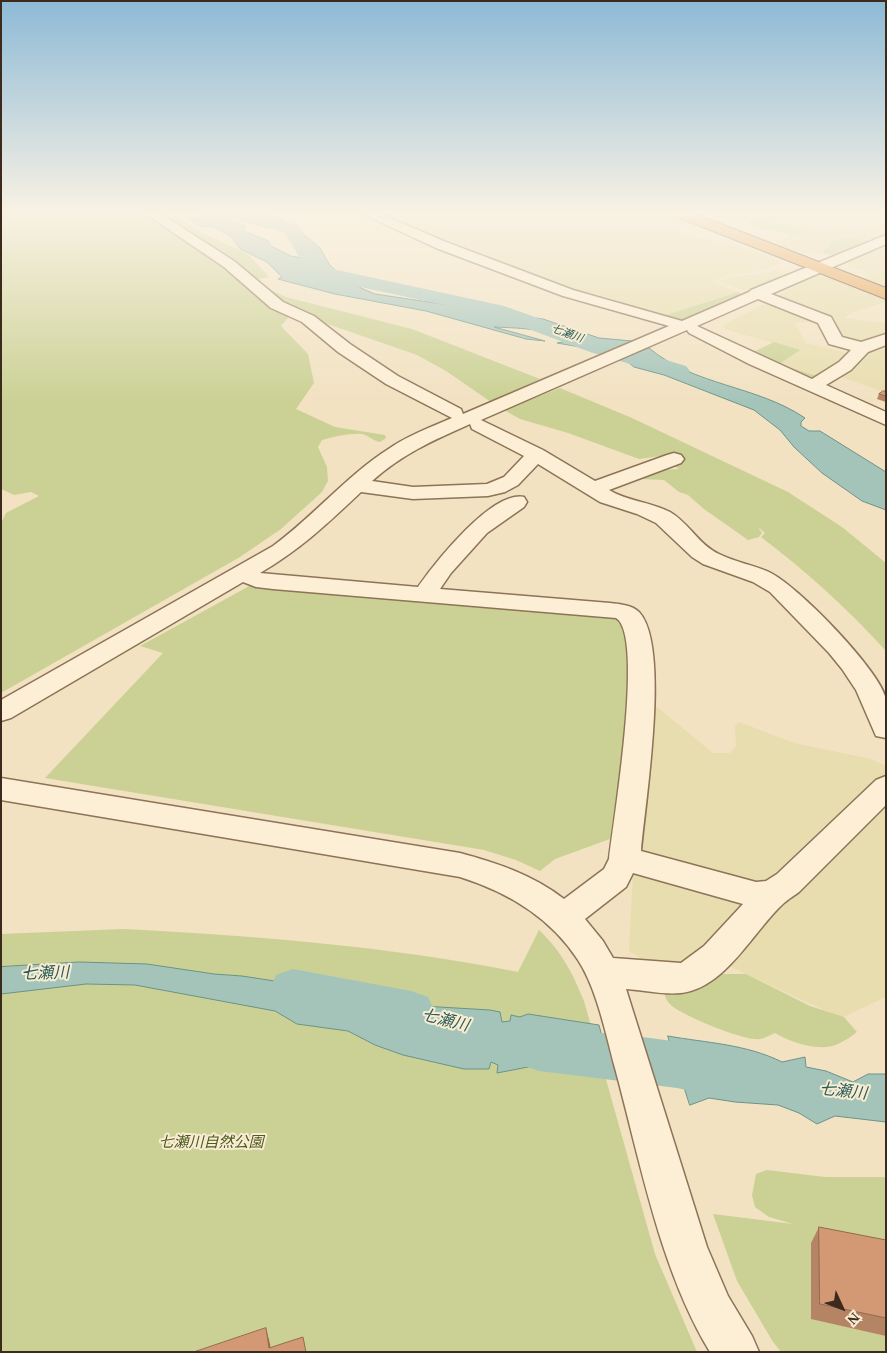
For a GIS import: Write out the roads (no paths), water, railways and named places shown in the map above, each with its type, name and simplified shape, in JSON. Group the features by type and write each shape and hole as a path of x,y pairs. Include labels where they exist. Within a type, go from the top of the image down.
{"highway":[{"path":"840,275 886,294"}],"street":[{"path":"242,275 277,305 308,319 344,348 392,380 454,413"},
{"path":"521,275 669,329"},
{"path":"1,712 43,686 281,551 311,528 385,459 415,441 669,329 800,275"},
{"path":"756,293 825,320 835,340 862,348"},
{"path":"695,330 750,358 886,418"},
{"path":"813,386 845,366 862,348 886,339"},
{"path":"479,425 536,454 610,499 644,509 664,518 705,556 761,577 783,592 852,664 869,690 886,729"},
{"path":"355,485 413,493 488,490 516,478 524,472 536,454"},
{"path":"592,488 632,476 674,459"},
{"path":"425,594 442,569 479,528 516,502"},
{"path":"244,573 256,580 273,582 616,611 626,614 631,618 636,628 640,653 642,688 625,859 615,878 563,918"},
{"path":"603,972 681,978 693,975 709,964 772,894 788,882 886,787"},
{"path":"1,789 460,866 486,872 514,883 563,918 585,943 603,972 688,1251 706,1298 736,1352"},
{"path":"625,859 756,895 772,894"}],"water":[{"path":"280,275 343,275 361,288 375,294 543,319 599,338 632,341 609,352 557,343 567,341 542,331 494,327 545,341 526,339 426,311 335,294 278,279 282,277"},
{"path":"649,348 667,361 685,370 766,398 786,407 805,418 801,422 801,426 809,431 820,431 886,472 886,510 862,501 822,473 794,447 780,430 754,410 664,375 634,367 624,359"},
{"path":"79,962 147,964 214,974 242,976 281,982 341,998 371,1003 490,1010 500,1012 502,1022 510,1021 511,1015 520,1017 528,1014 599,1025 603,1040 558,1039 557,1044 566,1052 585,1060 601,1071 612,1071 614,1079 599,1076 573,1064 559,1061 497,1073 498,1065 491,1062 489,1069 464,1069 403,1055 375,1045 348,1031 297,1024 275,1011 135,985 86,984 1,994 1,967"},
{"path":"668,1036 754,1051 782,1062 805,1057 806,1067 826,1071 853,1082 868,1074 886,1074 886,1122 835,1116 817,1124 799,1113 778,1105 709,1098 690,1105"}],"waterway":[{"name":"七瀬川","path":"331,275 497,310 598,347 678,371"},
{"name":"七瀬川","path":"293,989 411,1012"},
{"name":"七瀬川","path":"519,1042 539,1049 677,1065 724,1075"}],"park label":[{"name":"七瀬川自然公園","path":"211,1143"}]}
